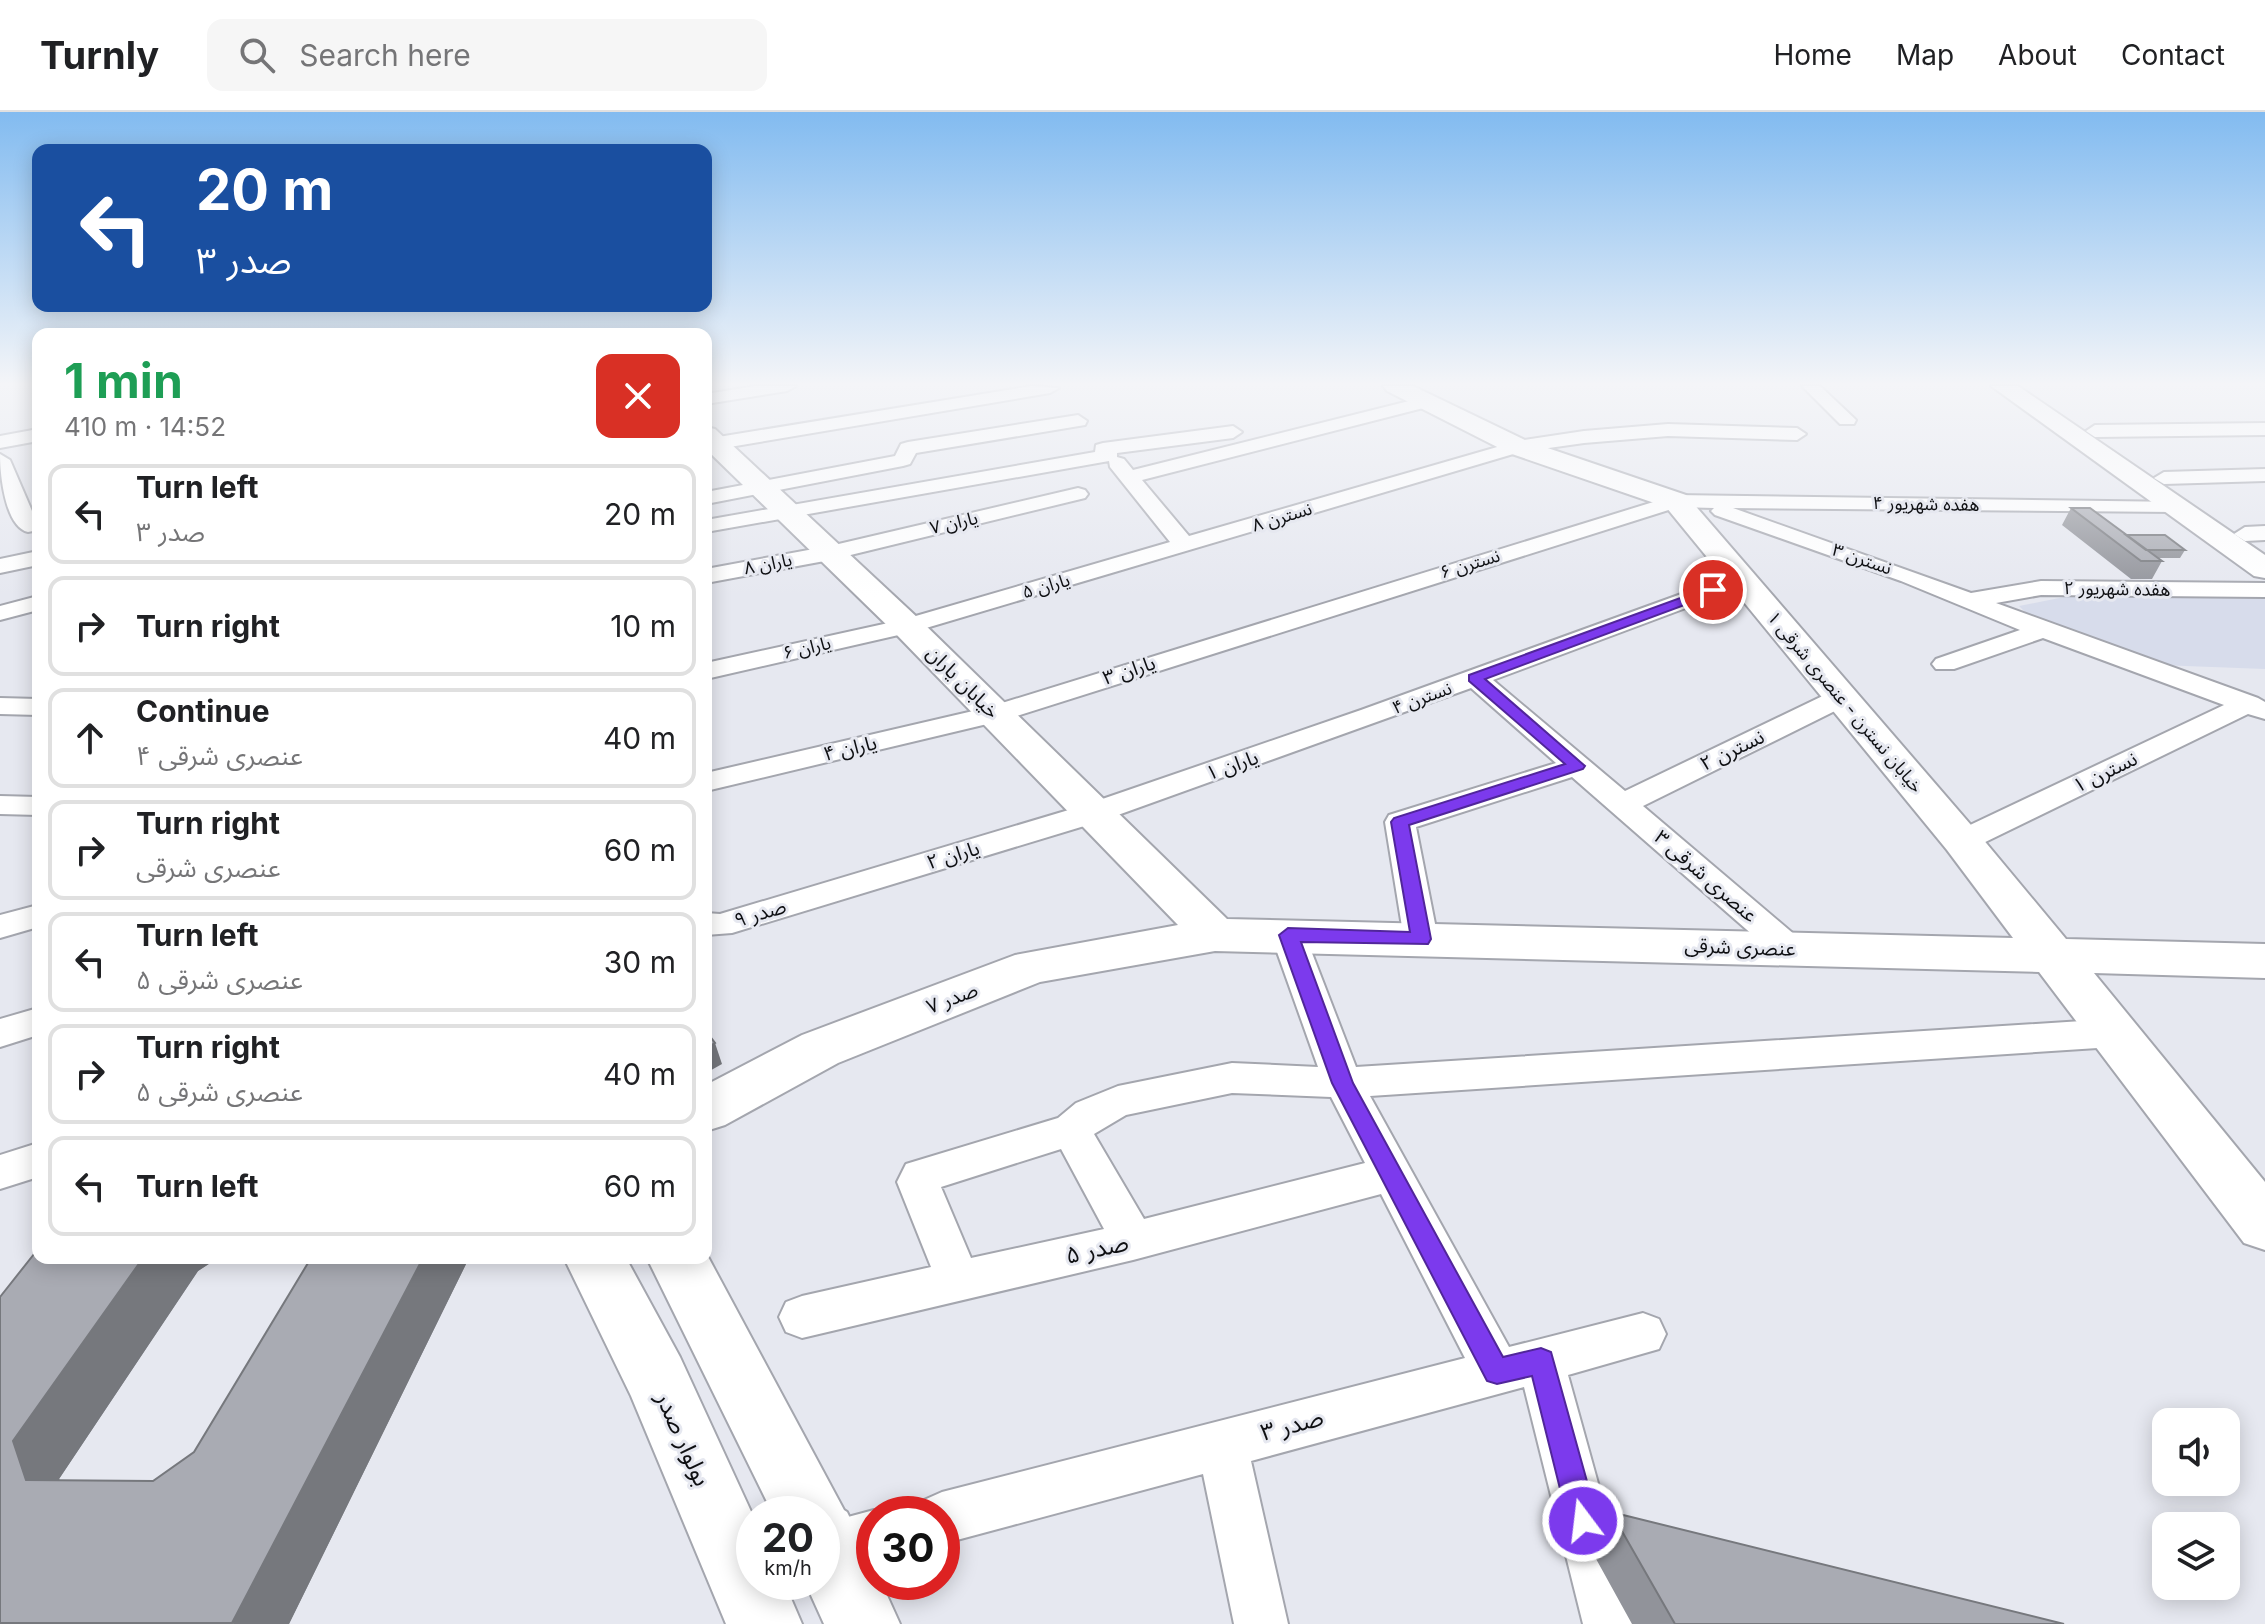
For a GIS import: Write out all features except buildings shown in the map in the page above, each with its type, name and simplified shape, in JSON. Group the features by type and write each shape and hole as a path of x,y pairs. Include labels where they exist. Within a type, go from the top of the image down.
{"street":[{"name":"خیابان یاران","path":"726,457 907,626 1215,935"},
{"path":"712,524 774,500 903,460 904,457"},
{"path":"712,498 774,500 1074,457"},
{"path":"1110,457 1185,546"},
{"path":"1130,477 1210,457"},
{"name":"نسترن ۸","path":"1185,546 1486,457"},
{"path":"1546,457 1676,501"},
{"path":"2104,457 2265,569"},
{"path":"2133,457 2258,538"},
{"path":"0,460 5,483 32,524"},
{"path":"2164,478 2265,475"},
{"name":"یاران ۷","path":"830,553 1078,494"},
{"name":"نسترن ۳","path":"1676,501 1724,506 2043,630"},
{"name":"خیابان نسترن - عنصری شرقی ۱","path":"1676,501 1962,841 2113,1033 2246,1177 2265,1225"},
{"name":"نسترن ۶","path":"1264,627 1676,501"},
{"name":"هفده شهریور ۴","path":"1724,506 2175,506"},
{"name":"یاران ۵","path":"907,626 1185,546"},
{"name":"یاران ۸","path":"712,575 830,553"},
{"path":"0,566 32,559"},
{"name":"نسترن ۴","path":"1371,716 1742,579"},
{"name":"هفده شهریور ۲","path":"1970,600 2041,588 2265,590"},
{"path":"0,613 32,605"},
{"name":"یاران ۶","path":"712,670 907,626"},
{"name":"یاران ۳","path":"994,714 1264,627"},
{"path":"1945,664 2043,630 2256,708"},
{"name":"عنصری شرقی ۳","path":"1475,678 1790,949"},
{"name":"نسترن ۲","path":"1623,804 1842,697"},
{"path":"0,706 32,707"},
{"name":"نسترن ۱","path":"1962,841 2256,708"},
{"name":"یاران ۴","path":"712,781 994,714"},
{"name":"یاران ۱","path":"1093,813 1371,716"},
{"path":"1421,939 1400,822 1577,766"},
{"path":"0,805 32,806"},
{"name":"یاران ۲","path":"813,897 1093,813"},
{"name":"صدر ۹","path":"712,924 720,925 813,897"},
{"path":"0,927 32,918"},
{"name":"عنصری شرقی","path":"1215,935 2265,961"},
{"name":"صدر ۷","path":"712,1107 820,1049 1032,967 1215,935"},
{"path":"1288,935 1343,1083 1390,1174 1519,1366 1610,1624"},
{"path":"0,1033 32,1023"},
{"path":"959,1281 918,1182 921,1176 1071,1130 1090,1114 1118,1101 1232,1078 1343,1083 2113,1033"},
{"path":"1071,1130 1133,1241"},
{"path":"0,1172 32,1162"},
{"name":"صدر ۵","path":"802,1317 1133,1241 1390,1174"},
{"name":"بولوار صدر","path":"597,1264 657,1379 764,1624"},
{"path":"680,1264 812,1496"},
{"name":"صدر ۳","path":"960,1513 1643,1334"},
{"path":"1222,1444 1261,1624"},
{"path":"840,1553 862,1624"}],"shaded area":[{"path":"2265,592 2265,669 2159,665 2026,613 2019,606 2084,593"}],"route":[{"path":"1583,1521 1541,1361 1497,1372 1343,1083 1288,935 1421,939 1400,822 1577,766 1475,678 1713,590"}]}
